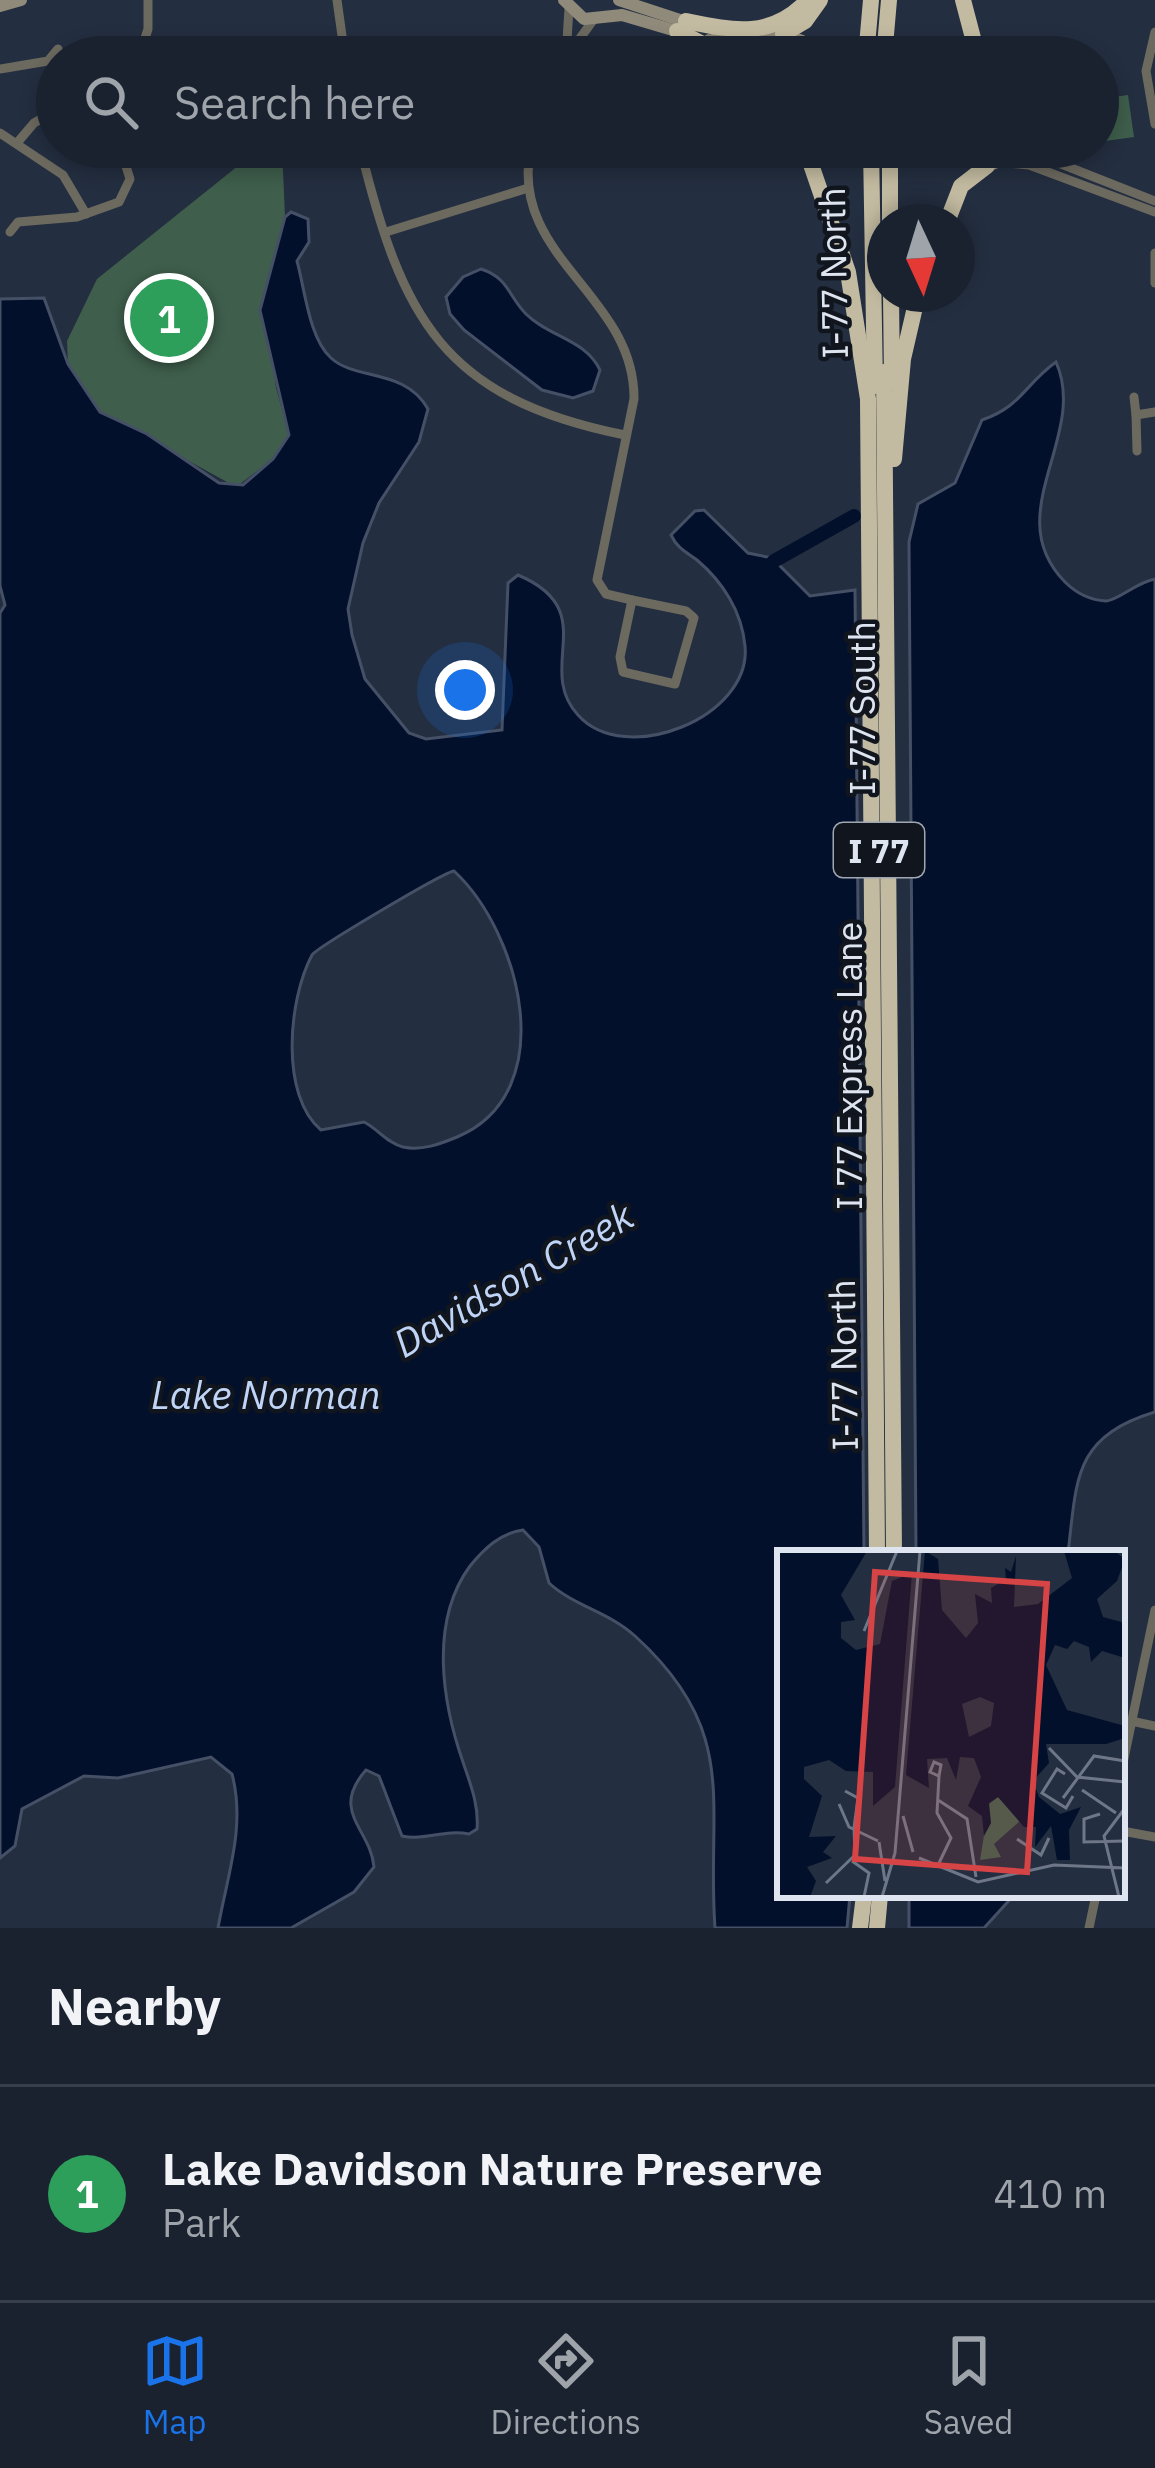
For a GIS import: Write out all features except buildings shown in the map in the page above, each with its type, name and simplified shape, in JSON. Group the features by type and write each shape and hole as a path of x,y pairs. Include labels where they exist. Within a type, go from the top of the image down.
{"highway":[{"path":"682,26 760,30 784,21 808,0"},
{"path":"778,35 805,21 820,0"},
{"path":"871,36 874,0"},
{"path":"890,36 893,0"},
{"path":"963,0 972,36"},
{"path":"682,26 697,36"},
{"path":"809,168 851,286 868,399"},
{"name":"I-77 North","path":"868,168 881,1550"},
{"name":"I 77 Express Lane","path":"868,168 881,1550"},
{"name":"I 77 Express Lane","path":"886,168 898,1550"},
{"name":"I 77","path":"887,168 889,204"},
{"path":"954,204 961,186 986,168"},
{"name":"I-77 South","path":"891,312 898,1550"},
{"path":"892,484 903,359 914,312"},
{"path":"864,1928 867,1898"},
{"path":"881,1928 884,1898"}],"main road":[{"path":"0,6 21,0"},
{"path":"598,18 615,0 706,36"},
{"path":"566,3 598,18 626,16 722,36"},
{"path":"762,36 785,36"}],"street":[{"path":"146,36 148,0"},
{"path":"337,0 342,36"},
{"path":"566,3 566,36"},
{"path":"583,36 598,18"},
{"path":"1155,32 1146,71 1155,124"},
{"path":"0,69 36,63"},
{"path":"17,143 36,121"},
{"path":"0,133 36,156"},
{"path":"53,168 63,175 86,214"},
{"path":"10,232 18,222 112,206 127,192 127,168"},
{"path":"366,168 410,302 431,336 455,361 531,409 626,435"},
{"path":"528,168 525,189 537,223 628,350 634,399 597,580 606,594 632,599 686,611 694,618 682,673 675,684 622,672 620,657 632,599"},
{"path":"1040,168 1155,212"},
{"path":"1071,168 1155,201"},
{"path":"386,232 525,189"},
{"path":"1155,253 1155,283"},
{"path":"1134,397 1137,451"},
{"path":"1136,415 1155,412"},
{"path":"1125,1752 1155,1610"},
{"path":"1131,1720 1155,1726"},
{"path":"1125,1832 1155,1837"},
{"path":"1090,1928 1095,1898"}],"green space":[{"path":"1128,95 1134,137 1119,139 1119,96"},
{"path":"235,168 283,168 285,217 264,292 276,388 289,435 273,459 236,487 100,412 68,364 67,341 97,279"}],"water":[{"name":"Lake Norman","path":"291,212 308,219 309,242 297,261 313,326 324,349 341,365 407,387 428,409 419,442 379,503 363,543 348,609 365,679 409,733 426,739 502,730 508,583 518,575 543,589 557,605 563,622 562,678 566,697 578,715 599,730 625,737 682,727 708,713 742,672 745,646 740,621 723,588 671,535 695,511 704,510 748,553 772,558 810,596 855,590 864,1550 777,1550 777,1898 850,1898 847,1928 715,1928 712,1772 691,1705 669,1671 635,1636 549,1583 539,1547 523,1530 493,1543 470,1566 457,1588 444,1637 445,1690 474,1796 477,1829 469,1834 402,1836 379,1776 366,1770 351,1798 351,1809 374,1867 354,1892 291,1928 218,1928 237,1813 232,1774 211,1757 118,1778 84,1776 22,1809 15,1846 0,1858 0,613 5,605 0,586 0,299 44,298 68,364 100,412 147,434 219,483 243,485 273,459 289,435 260,310 285,217","holes":["454,871 478,898 498,933 520,1011 520,1050 510,1086 490,1115 457,1137 410,1148 397,1145 364,1122 321,1130 299,1095 292,1047 298,997 312,955"]},
{"path":"481,269 503,282 535,322 585,351 600,370 593,391 573,398 542,390 464,330 450,314 446,297 463,277"},
{"path":"1056,362 1063,390 1062,418 1041,502 1040,529 1047,556 1069,586 1094,599 1111,600 1155,579 1155,1412 1128,1422 1094,1448 1078,1482 1068,1550 916,1550 909,542 918,504 955,483 982,420 1014,402"},
{"path":"909,1898 1011,1898 984,1928 909,1928"}],"waterway":[{"name":"Davidson Creek","path":"764,573 774,561 854,516"}],"place":[{"name":"Lake Davidson Nature Preserve","path":"169,318"}]}
